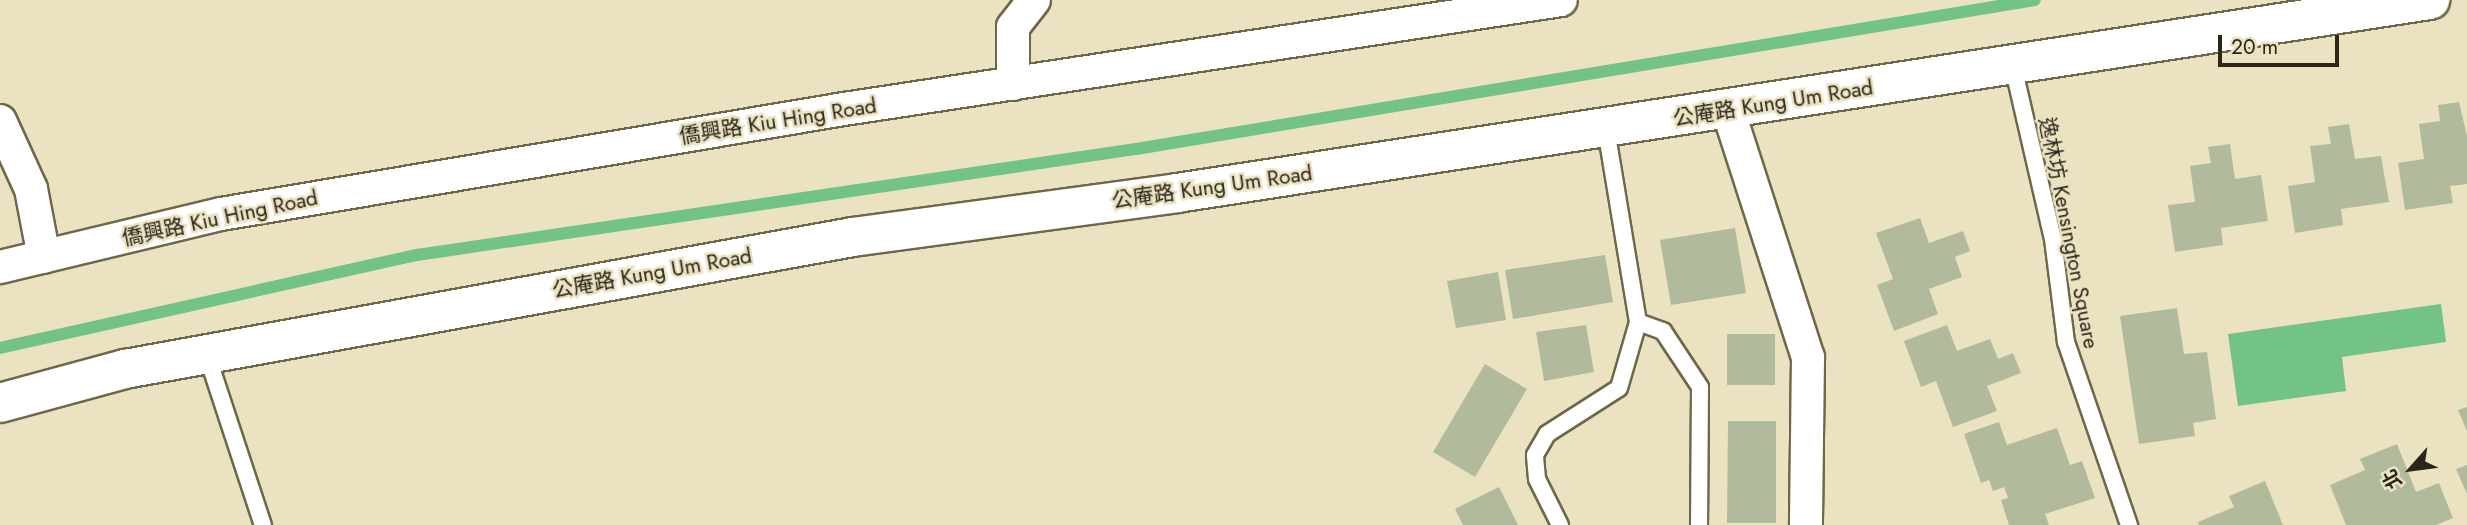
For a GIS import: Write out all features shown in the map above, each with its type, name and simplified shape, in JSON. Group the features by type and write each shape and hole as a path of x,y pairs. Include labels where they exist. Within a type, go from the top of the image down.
{"street":[{"path":"1013,84 1013,27 1034,0"},
{"name":"僑興路 Kiu Hing Road","path":"0,267 221,214 1013,84 1561,0"},
{"name":"公庵路 Kung Um Road","path":"0,403 125,369 853,237 1177,193 1606,129 2430,0"},
{"path":"1728,110 1808,357 1805,525"},
{"path":"0,121 31,189 44,257"}],"lane":[{"name":"逸林坊 Kensington Square","path":"2013,66 2053,239 2066,342 2129,525"},
{"path":"1560,525 1537,479 1535,455 1547,434 1619,387 1638,322 1606,129"},
{"path":"1638,322 1663,331 1700,387 1699,525"},
{"path":"206,354 263,525"}],"shaded area":[{"path":"2441,304 2446,342 2342,357 2346,391 2238,406 2228,334"}],"building":[{"path":"2459,102 2467,136 2467,184 2450,186 2453,203 2405,210 2398,163 2424,159 2419,124 2440,121 2438,105"},
{"path":"2349,124 2355,159 2381,156 2389,202 2341,209 2343,225 2295,233 2288,186 2315,182 2310,146 2331,144 2328,127"},
{"path":"2230,144 2235,179 2261,175 2268,221 2221,228 2223,245 2175,252 2168,205 2195,202 2190,166 2211,163 2208,147"},
{"path":"1920,218 1929,243 1963,231 1970,251 1955,257 1962,277 1929,289 1938,314 1894,331 1877,285 1893,279 1876,233"},
{"path":"1735,228 1746,293 1671,305 1660,240"},
{"path":"1605,255 1613,302 1513,319 1505,270"},
{"path":"1498,272 1506,320 1456,328 1447,281"},
{"path":"2177,308 2184,354 2207,352 2216,419 2193,423 2195,436 2139,444 2120,316"},
{"path":"1586,325 1594,372 1544,381 1536,332"},
{"path":"1947,325 1957,351 1990,339 1998,359 2013,353 2021,373 1987,386 1997,411 1953,427 1936,381 1921,387 1904,341"},
{"path":"1727,334 1775,334 1775,385 1727,385"},
{"path":"1485,364 1527,389 1475,477 1433,452"},
{"path":"2467,407 2467,431 2458,410"},
{"path":"1728,421 1776,421 1776,523 1727,523"},
{"path":"1999,422 2007,445 2057,428 2070,465 2082,461 2095,498 2045,514 2049,525 2009,525 2001,500 2008,498 2004,487 1993,491 1989,480 1981,483 1964,434"},
{"path":"2397,444 2416,492 2439,483 2453,518 2436,525 2346,525 2330,485 2365,470 2360,459"},
{"path":"2467,465 2467,494 2456,469"},
{"path":"2265,481 2283,525 2199,525 2198,522 2234,507 2229,496"},
{"path":"1499,487 1518,525 1463,525 1455,509"}],"waterway":[{"path":"0,348 417,255 1136,149 2035,0"}]}
